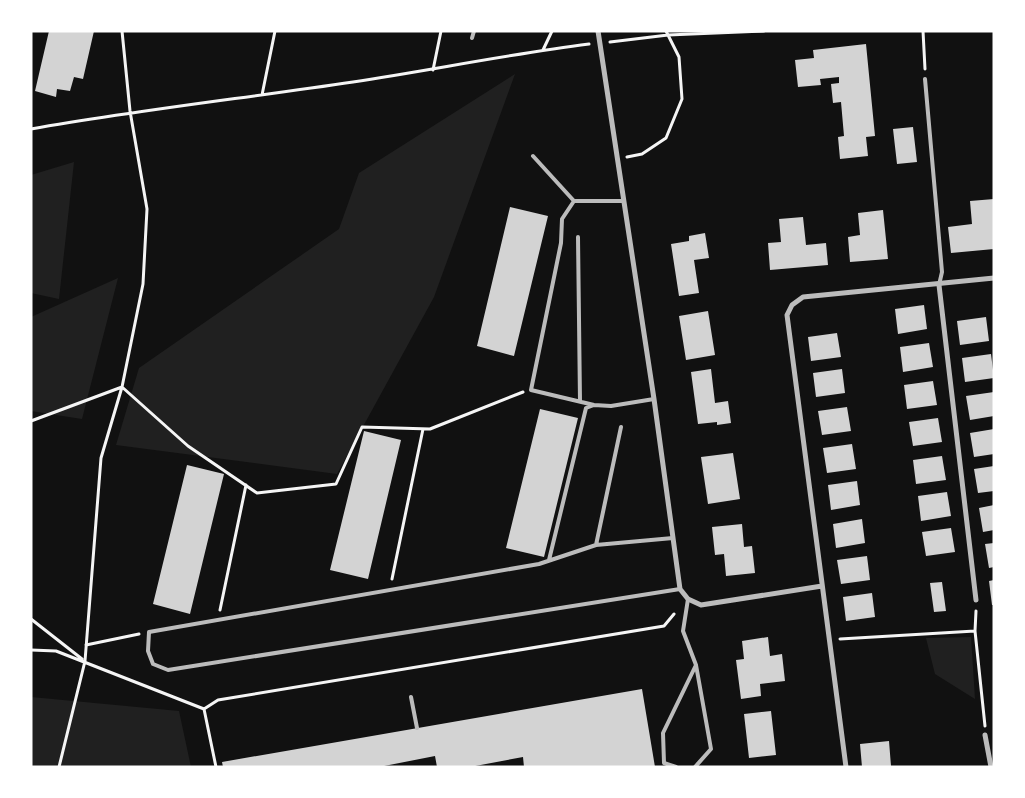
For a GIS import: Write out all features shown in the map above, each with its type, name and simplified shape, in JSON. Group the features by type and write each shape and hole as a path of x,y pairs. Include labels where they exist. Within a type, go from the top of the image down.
{"street":[{"path":"598,32 654,399 680,589 688,599 701,605 822,586"},
{"path":"846,767 787,316 793,304 803,297 939,285 994,278"},
{"path":"939,285 976,600"},
{"path":"985,735 992,767"}],"lane":[{"path":"472,38 474,31"},
{"path":"926,80 942,272 939,285"},
{"path":"534,156 574,201 623,201"},
{"path":"574,201 562,219 561,243 531,390 594,405 611,406 654,399"},
{"path":"578,237 580,401"},
{"path":"549,560 586,408 594,405"},
{"path":"596,545 621,427"},
{"path":"673,538 596,545 549,560 149,632 148,651 153,664 168,670 680,589"},
{"path":"688,599 684,631 696,665 711,749 695,767"},
{"path":"676,767 664,763 663,732 696,665"},
{"path":"411,697 417,728"}],"path":[{"path":"59,767 85,661 101,458 122,387 143,284 146,209 130,112 122,31"},
{"path":"262,96 274,31"},
{"path":"432,70 441,31"},
{"path":"31,129 130,112 262,96 432,70 543,50 552,31"},
{"path":"617,159 642,154 666,138 682,99 680,57 667,33 764,31"},
{"path":"923,31 926,80"},
{"path":"31,421 122,387"},
{"path":"122,387 188,446 257,493 336,484 362,427 430,429 531,390"},
{"path":"390,590 423,429"},
{"path":"218,620 246,485"},
{"path":"204,708 218,700 664,626 688,599"},
{"path":"976,600 975,631 985,735"},
{"path":"31,619 85,661"},
{"path":"829,639 975,631"},
{"path":"86,645 149,632"},
{"path":"31,650 56,651 204,708"},
{"path":"204,708 216,767"}],"shaded area":[{"path":"515,74 434,297 337,474 116,445 139,368 339,229 359,173"},
{"path":"74,162 59,299 31,293 31,175"},
{"path":"118,278 82,419 31,411 31,317"},
{"path":"971,637 975,699 935,674 926,638"},
{"path":"31,697 179,711 191,767 31,767"}],"building":[{"path":"49,31 94,31 83,79 74,77 70,91 57,89 56,97 35,91"},
{"path":"866,44 875,136 866,137 868,156 840,159 838,137 844,136 841,102 833,103 831,84 839,83 839,77 820,79 821,85 798,87 795,60 814,58 813,50"},
{"path":"913,127 917,162 897,164 893,129"},
{"path":"994,199 994,249 951,253 948,227 972,224 970,201"},
{"path":"510,207 548,216 514,356 477,346"},
{"path":"883,210 888,259 850,262 848,237 860,235 858,213"},
{"path":"803,217 806,245 826,243 828,265 770,270 768,243 781,242 779,219"},
{"path":"705,233 709,258 694,260 699,293 679,296 671,244 689,241 689,236"},
{"path":"924,305 927,329 898,334 895,309"},
{"path":"708,311 715,355 686,360 679,316"},
{"path":"986,317 989,341 960,345 957,321"},
{"path":"837,333 841,357 811,361 808,337"},
{"path":"929,343 933,367 903,372 900,347"},
{"path":"991,354 994,378 965,382 962,358"},
{"path":"711,369 715,403 728,401 731,423 717,425 717,422 698,424 691,372"},
{"path":"842,369 845,393 816,397 813,373"},
{"path":"933,381 937,405 907,409 904,385"},
{"path":"994,392 994,416 970,420 966,396"},
{"path":"847,407 851,431 822,435 818,411"},
{"path":"540,409 578,418 544,557 506,548"},
{"path":"938,418 942,442 913,446 909,422"},
{"path":"994,429 994,454 974,457 970,433"},
{"path":"364,431 401,440 368,579 330,570"},
{"path":"852,444 856,469 827,473 823,448"},
{"path":"733,453 740,499 708,504 701,457"},
{"path":"942,456 946,480 916,484 913,460"},
{"path":"187,465 224,474 190,614 153,604"},
{"path":"994,466 994,491 978,493 974,469"},
{"path":"857,481 860,505 831,510 828,485"},
{"path":"947,492 951,516 921,521 918,496"},
{"path":"994,505 994,530 983,532 979,508"},
{"path":"862,519 865,543 836,548 833,524"},
{"path":"742,524 744,547 752,546 755,573 726,576 724,554 715,555 712,527"},
{"path":"951,528 955,552 926,556 922,532"},
{"path":"994,543 994,567 989,568 985,544"},
{"path":"867,556 870,580 841,584 837,560"},
{"path":"994,580 994,605 992,605 989,581"},
{"path":"942,582 946,611 934,612 930,583"},
{"path":"872,593 875,617 846,621 843,597"},
{"path":"768,637 770,656 782,654 785,681 760,684 761,696 741,699 736,660 744,659 742,641"},
{"path":"642,689 655,767 524,767 523,757 470,767 437,767 435,756 379,767 223,767 222,762"},
{"path":"771,711 776,755 749,758 744,714"},
{"path":"889,741 891,766 862,767 860,744"}]}
